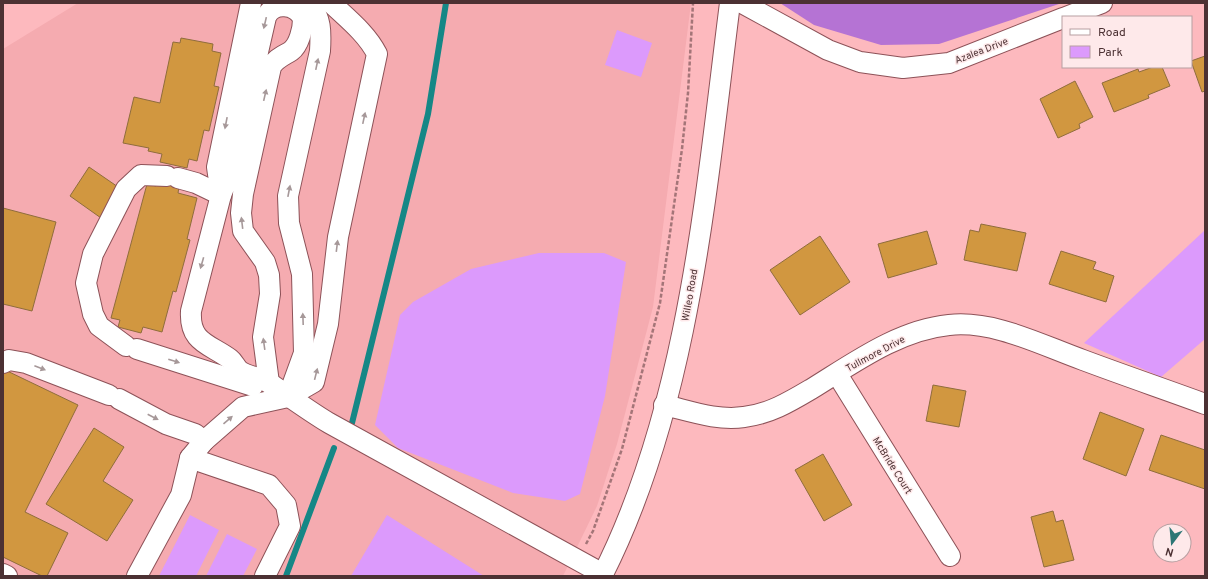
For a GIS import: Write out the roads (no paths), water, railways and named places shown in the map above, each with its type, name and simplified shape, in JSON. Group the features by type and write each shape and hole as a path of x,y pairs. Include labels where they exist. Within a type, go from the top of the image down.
{"street":[{"path":"221,196 217,167 251,3"},
{"path":"288,397 304,353 302,274 289,223 288,196 321,41 319,22 308,3"},
{"path":"137,576 181,495 190,458 204,441 243,407 288,397 314,382 328,324 338,237 377,54 367,38 332,3"},
{"name":"Willeo Road","path":"602,575 628,517 664,405 690,289 730,3"},
{"name":"Azalea Drive","path":"742,3 828,50 860,62 903,68 949,63 1062,18"},
{"path":"1069,16 1102,3"},
{"path":"269,383 263,337 270,294 269,275 265,262 243,231 241,213 243,194 271,67 275,61 296,46 303,22 302,16 292,9 281,6 273,7 266,17 231,170 221,196 195,288 191,311 192,325 205,345 229,358 239,371 269,383 329,423 578,560 602,575"},
{"path":"221,196 196,183 173,177 141,175 126,189 93,254 86,283 93,314 99,326 132,348 288,397"},
{"name":"Tullmore Drive","path":"664,405 718,417 744,418 767,412 787,404 886,345 911,334 928,328 973,324 1024,338 1205,404"},
{"path":"3,363 9,360 26,363 114,397 166,424 195,434 204,441"},
{"name":"McBride Court","path":"837,374 950,556"},
{"path":"190,458 269,485 286,505 290,526 265,576"},
{"path":"3,574 7,576"}],"waterway":[{"path":"352,423 428,114 446,3"},
{"path":"286,576 334,448"}]}
